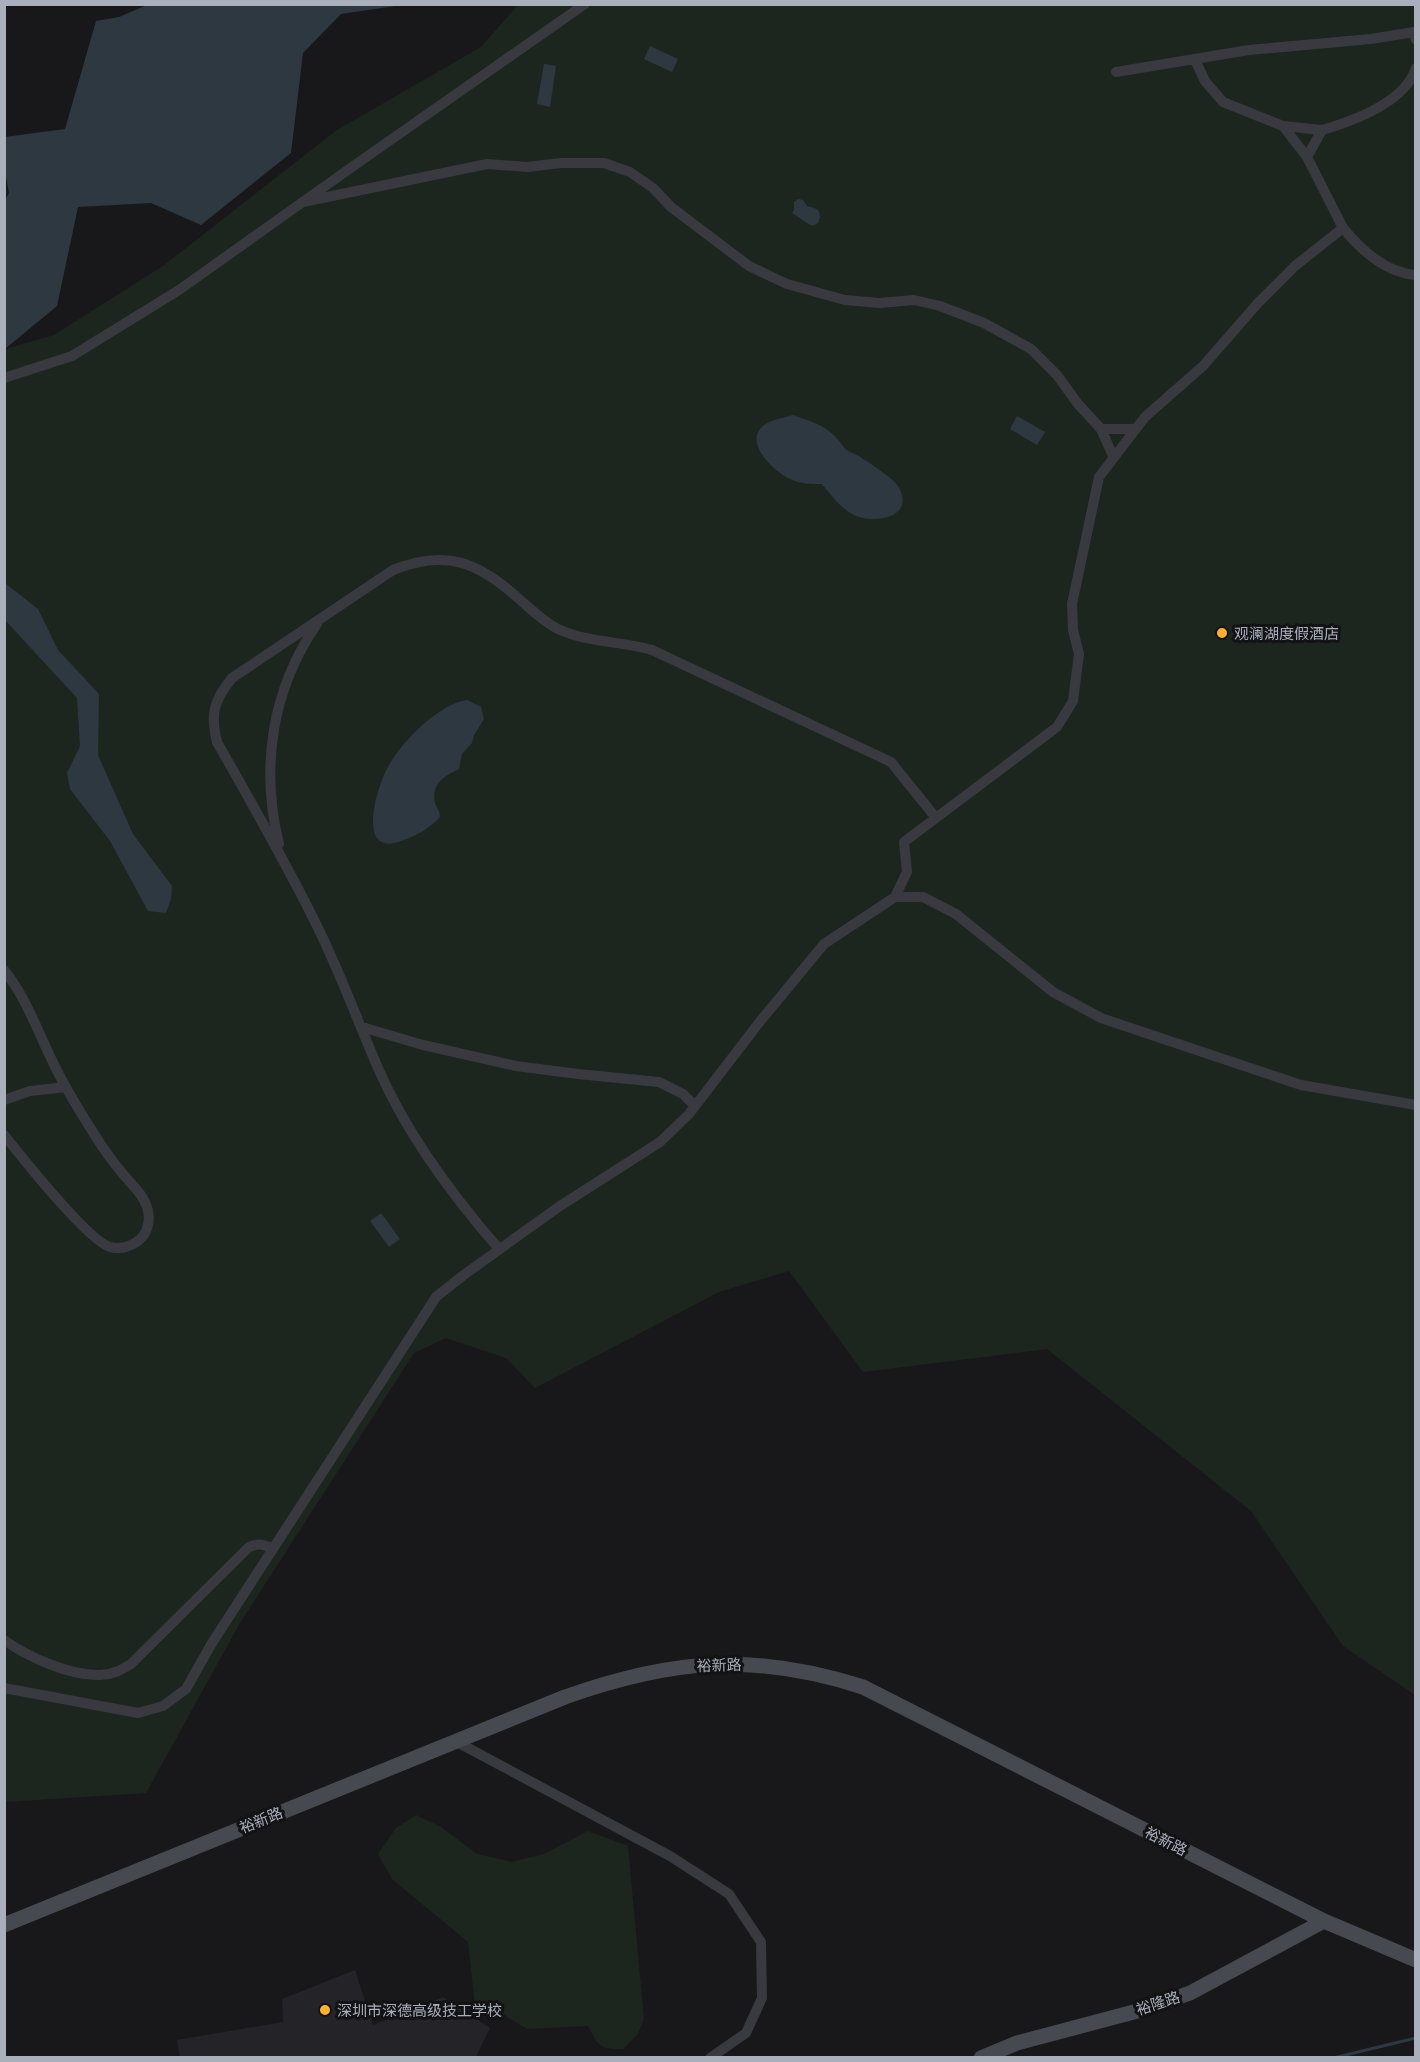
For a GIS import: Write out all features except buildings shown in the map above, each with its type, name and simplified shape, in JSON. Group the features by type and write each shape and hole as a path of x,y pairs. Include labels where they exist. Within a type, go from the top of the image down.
{"street":[{"path":"4,378 72,356 179,291 585,4"},
{"path":"1116,72 1248,50 1415,35"},
{"path":"1194,60 1205,81 1223,102 1283,126 1322,130 1353,121 1384,104 1405,86 1416,68"},
{"path":"1283,126 1307,157 1343,228 1354,242 1390,270 1416,275"},
{"path":"1307,157 1322,130"},
{"path":"303,202 487,164 527,167 561,163 604,163 630,172 653,188 671,207 749,266 787,284 845,300 879,303 914,300 940,306 984,323 1031,349 1057,375 1078,404 1101,429 1113,456"},
{"path":"4,1688 138,1713 163,1706 186,1689 212,1642 436,1298 560,1206 660,1142 695,1106 824,944 895,897 907,872 904,842 1057,727 1073,700 1079,654 1073,630 1072,604 1099,477 1145,417 1203,366 1258,303 1295,266 1343,228"},
{"path":"1101,429 1135,429"},
{"path":"499,1250 447,1186 417,1140 378,1068 327,946 284,861 217,742 213,725 214,707 221,691 232,678 379,578 408,564 440,560 471,565 500,581 532,611 555,627 582,638 624,643 652,650 891,762 936,818"},
{"path":"284,861 275,828 270,795 272,735 288,678 302,647 321,618"},
{"path":"895,897 923,897 956,914 1053,992 1101,1018 1301,1085 1416,1105"},
{"path":"4,970 27,1005 66,1087 98,1139 146,1202 149,1213 148,1226 143,1236 133,1244 122,1248 110,1247 99,1241 54,1195 4,1135"},
{"path":"362,1027 423,1045 516,1066 659,1082 683,1094 695,1106"},
{"path":"4,1101 36,1090 66,1087"},
{"path":"4,1640 33,1658 76,1671 102,1675 117,1672 131,1664 249,1547 257,1544 273,1549"},
{"name":"裕新路","path":"4,1925 455,1741 595,1687 671,1668 720,1663 745,1664 841,1680 863,1687 1324,1921 1416,1960"},
{"path":"455,1741 670,1856 729,1894 760,1942 762,1998 746,2033 711,2058"},
{"name":"裕隆路","path":"981,2058 1017,2043 1145,2009 1190,1993 1324,1921"}],"shaded area":[{"path":"147,5 402,5 341,14 303,53 291,153 201,225 151,203 78,207 57,306 5,349 4,202 9,193 5,171 5,137 65,129 96,21 119,17"},
{"path":"518,5 1415,5 1415,1695 1343,1646 1251,1511 1047,1349 863,1372 789,1271 719,1292 535,1388 506,1358 446,1338 414,1353 240,1623 146,1793 5,1802 5,349 54,335 163,266 337,130 481,47"},
{"path":"650,46 678,59 672,72 644,59"},
{"path":"544,64 556,66 550,107 537,104"},
{"path":"798,199 818,210 820,217 818,223 812,226 792,213 794,202"},
{"path":"793,415 823,427 835,436 846,450 891,479 901,492 903,501 901,508 889,517 880,519 856,516 841,506 822,484 810,484 790,479 770,464 759,449 757,434 768,423"},
{"path":"1017,416 1045,432 1037,445 1010,429"},
{"path":"5,583 38,609 58,650 99,694 98,755 133,834 172,886 171,899 166,913 148,911 110,841 70,789 67,773 80,746 77,698 5,620"},
{"path":"467,700 481,707 484,719 472,743 462,754 459,769 444,778 437,786 434,796 440,817 427,829 407,839 387,843 378,839 374,830 373,818 375,803 384,776 394,757 411,736 433,716 456,703"},
{"path":"381,1213 400,1239 389,1247 370,1221"},
{"path":"416,1815 441,1827 477,1854 512,1862 544,1854 588,1831 628,1846 644,2019 638,2034 623,2049 604,2047 598,2043 588,2026 527,2029 491,2007 475,2005 468,1942 392,1879 378,1854 396,1828"},
{"name":"深圳市深德高级技工学校","path":"355,1970 373,2025 443,1997 490,2028 476,2057 180,2057 177,2040 283,2022 282,1999"}],"waterway":[{"path":"1333,2058 1416,2038"}],"place":[{"name":"观澜湖度假酒店","path":"1222,633"},
{"name":"深圳市深德高级技工学校","path":"325,2010"}]}
